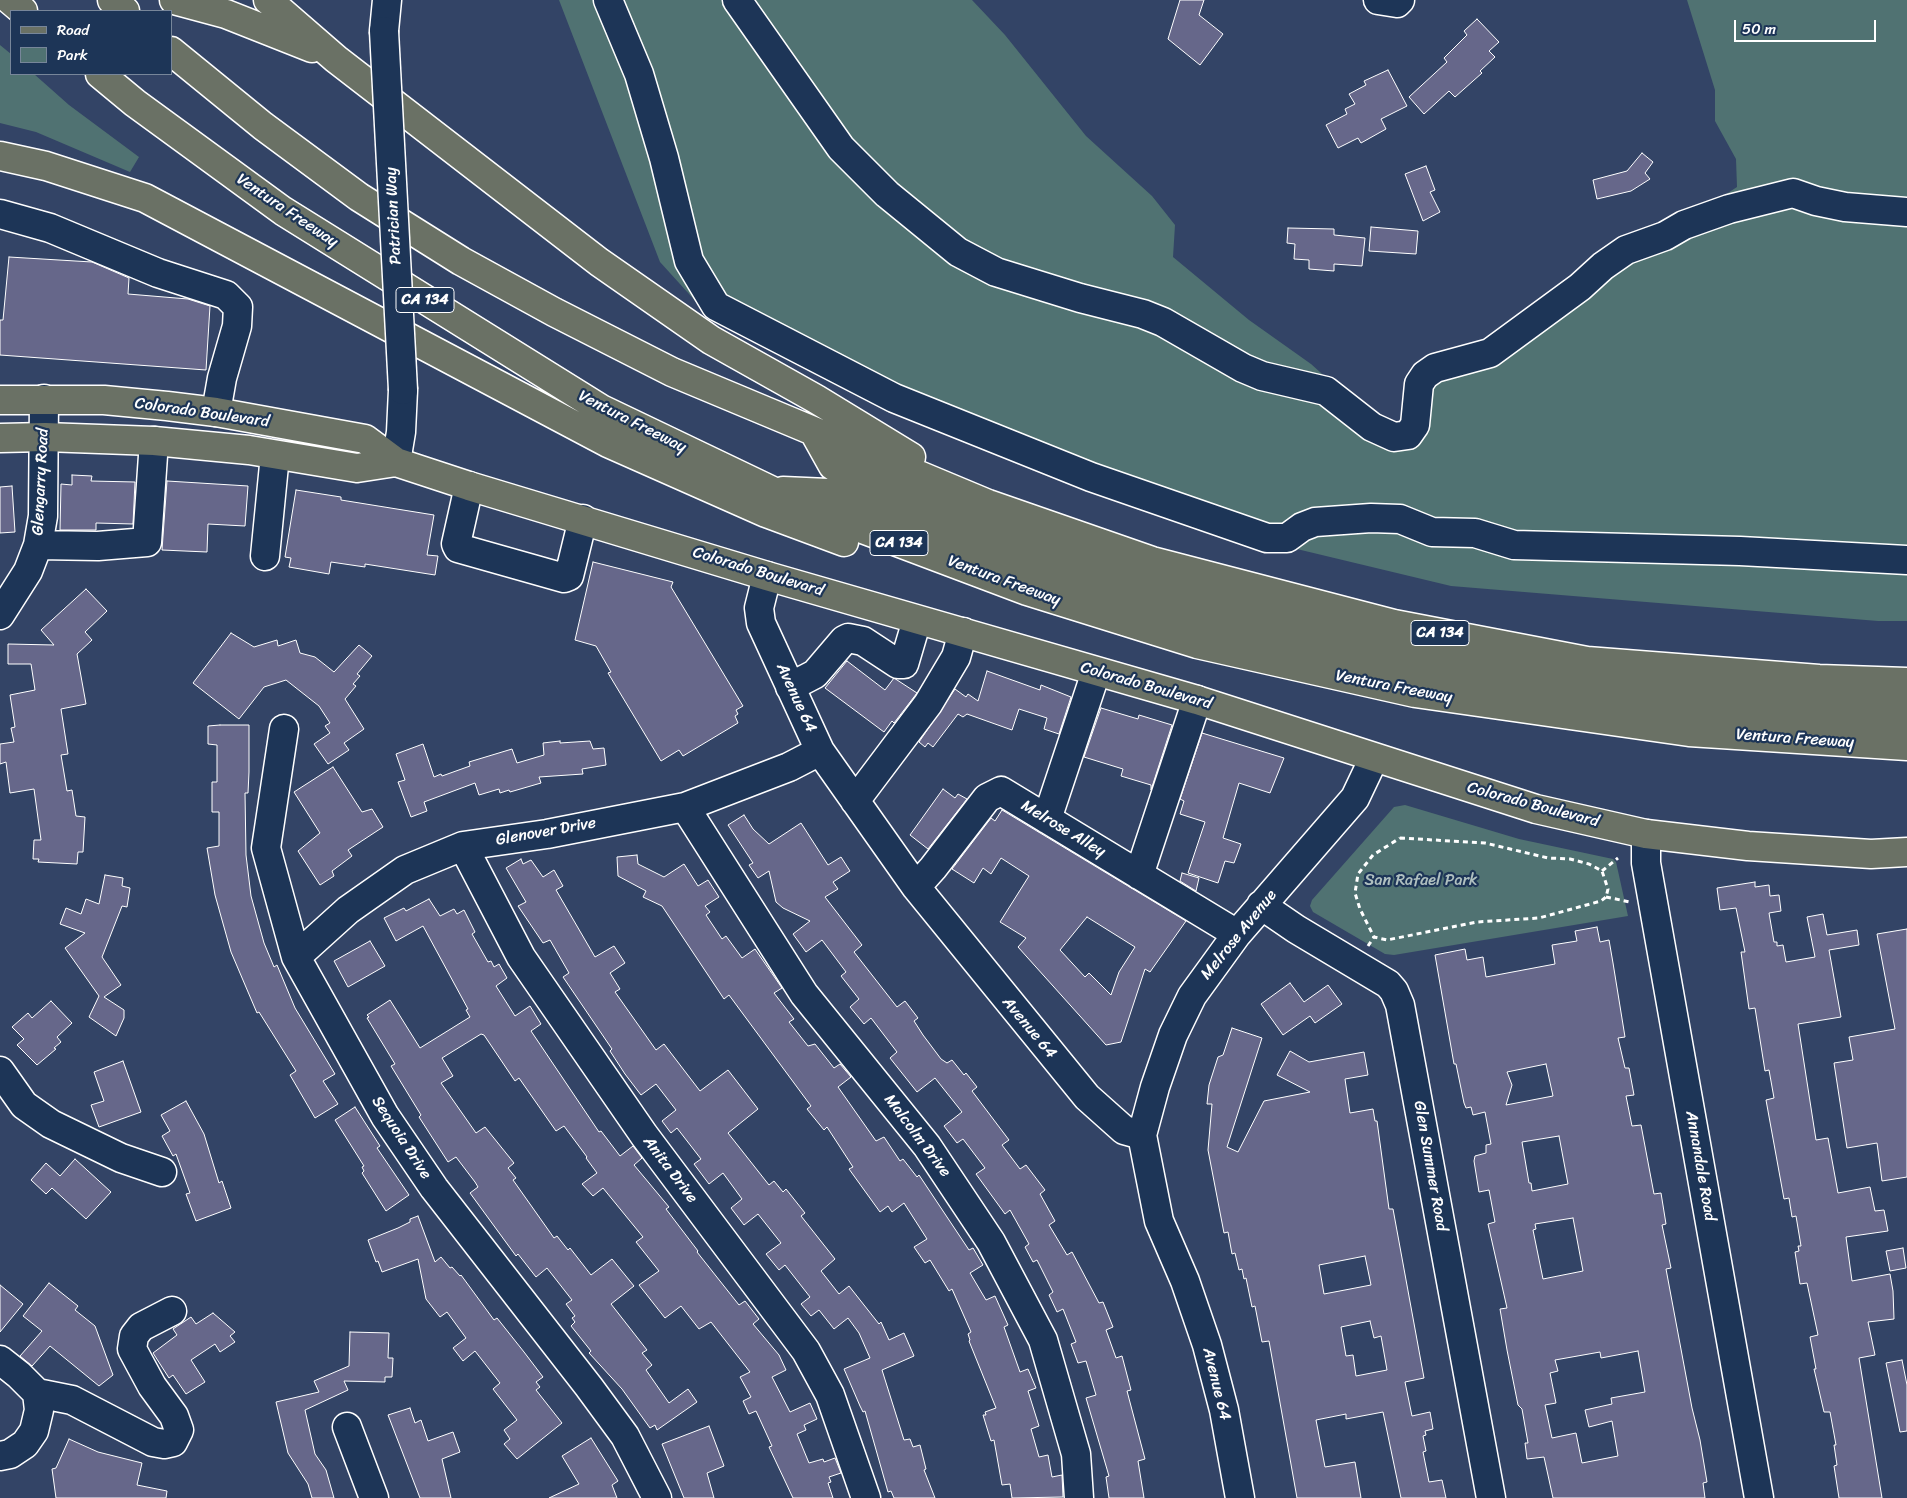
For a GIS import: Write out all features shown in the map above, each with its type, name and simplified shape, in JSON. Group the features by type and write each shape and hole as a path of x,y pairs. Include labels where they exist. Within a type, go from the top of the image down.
{"main road":[{"path":"10,0 22,10"},
{"path":"112,0 124,10"},
{"path":"174,0 226,14 282,35 336,59"},
{"path":"268,0 336,59 599,262 711,340 816,399 988,504"},
{"name":"CA 134","path":"172,52 263,126 359,197 461,261 554,312 672,372 988,504 1152,561 1394,624 1587,661 1820,679 1907,682"},
{"name":"Ventura Freeway","path":"101,75 135,103 283,211 601,409 812,510 1027,592 1197,644 1414,693 1689,732 1907,746"},
{"path":"0,154 46,166 145,198 608,443 766,513 942,578 1027,592"},
{"name":"Colorado Boulevard","path":"0,400 104,400 216,412 364,439 396,462 469,486 767,576 1198,700 1536,809 1646,834 1748,846 1871,854 1907,852"},
{"path":"814,432 833,466 991,530 1176,590 1322,628 1467,661 1631,685 1833,704 1907,705"},
{"name":"Colorado Boulevard","path":"0,438 45,437 154,441 275,455 357,468 396,462"},
{"path":"772,491 828,492 973,551 1047,576 1137,604 1326,653 1525,691 1656,709 1806,722 1907,726"}],"street":[{"name":"Patrician Way","path":"388,0 384,31 403,390 401,432 396,462"},
{"path":"608,0 639,74 664,158 689,261 716,306 894,398 1091,477 1266,538 1287,538 1302,527 1315,522 1390,518 1408,521 1432,532 1475,533 1514,545 1740,551 1907,560"},
{"path":"737,0 841,148 887,194 958,252 996,272 1080,298 1149,316 1262,376 1326,391 1372,427 1394,437 1408,435 1415,426 1419,384 1425,375 1436,368 1490,354 1580,288 1603,266 1626,250 1665,236 1684,224 1729,209 1793,194 1845,207 1907,212"},
{"path":"1378,0 1398,3 1400,0"},
{"path":"0,214 50,228 158,272 208,291 226,295 238,307 237,326 222,378 216,412"},
{"name":"Glengarry Road","path":"0,615 28,571 38,545 43,516 44,399"},
{"path":"38,545 98,546 146,542 154,441"},
{"path":"265,556 275,455"},
{"path":"469,486 456,544 458,548 564,578 569,576 583,519"},
{"path":"0,575 28,571"},
{"name":"Avenue 64","path":"767,576 759,603 761,623 820,751 916,888 1087,1097 1124,1130 1142,1134 1159,1220 1186,1281 1222,1401 1240,1498"},
{"path":"790,687 815,674 844,640 848,638 863,641 898,664 904,664 917,620"},
{"path":"855,801 928,704 956,658 963,632"},
{"path":"1047,819 1096,672"},
{"path":"1139,875 1198,700"},
{"name":"Sequoia Drive","path":"284,730 266,848 296,957 385,1116 434,1188 589,1386 625,1436 656,1498"},
{"name":"Glenover Drive","path":"296,957 348,910 405,870 463,846 547,834 686,806 789,767 820,751"},
{"name":"Melrose Avenue","path":"1142,1134 1155,1087 1173,1035 1196,989 1261,905 1355,798 1374,758"},
{"name":"Melrose Alley","path":"916,888 934,868 987,798 1001,791 1237,934"},
{"name":"Malcolm Drive","path":"686,806 804,994 927,1146 991,1242 1043,1340 1076,1454 1079,1498"},
{"name":"Annandale Road","path":"1646,834 1646,863 1759,1498"},
{"name":"Anita Drive","path":"463,846 521,957 644,1135 806,1351 830,1395 866,1498"},
{"name":"Glen Summer Road","path":"1261,905 1296,929 1388,984 1394,991 1400,1005 1491,1498"},
{"path":"0,1071 24,1105 51,1124 121,1158 162,1172"},
{"path":"0,1360 37,1393 72,1400 153,1442 164,1444 173,1442 179,1430 174,1416 152,1386 132,1349 134,1336 141,1327 172,1311"},
{"path":"0,1456 10,1454 25,1444 34,1431 39,1410 37,1393"},
{"path":"347,1427 374,1498"}],"path":[{"path":"1400,838 1485,843 1548,858 1589,864 1602,871 1608,889 1606,897 1601,901 1539,918 1477,922 1387,940 1374,937 1360,909 1356,893 1358,874 1372,855 1400,838"},
{"path":"1602,871 1618,858"},
{"path":"1606,897 1630,902"},
{"path":"1368,946 1374,937"}],"green space":[{"path":"559,0 972,0 1005,35 1086,136 1152,196 1175,225 1173,257 1249,320 1311,364 1370,417 1404,429 1417,381 1493,346 1737,187 1736,159 1715,121 1715,90 1687,0 1907,0 1907,621 1878,621 1451,586 1176,520 1059,480 894,411 781,353 699,305 660,262"},
{"path":"0,45 10,53 10,75 35,75 69,105 139,157 130,172 36,132 0,123"},
{"name":"San Rafael Park","path":"1405,805 1519,839 1613,859 1616,862 1628,916 1394,955 1385,954 1313,912 1310,906 1312,900 1394,807"}],"building":[{"path":"1180,0 1204,0 1199,15 1223,34 1200,65 1168,39"},
{"path":"1477,19 1499,42 1489,51 1495,57 1480,71 1482,73 1455,97 1449,91 1424,114 1409,97 1447,62 1444,58 1467,35 1464,31"},
{"path":"1388,70 1407,106 1381,119 1386,129 1361,143 1358,138 1338,148 1326,125 1347,114 1345,109 1355,104 1349,94 1366,85 1364,81"},
{"path":"1642,153 1653,162 1645,173 1650,179 1631,191 1597,199 1593,180 1627,171"},
{"path":"1426,166 1435,190 1430,192 1440,212 1423,221 1405,174"},
{"path":"1371,227 1418,231 1416,254 1369,251"},
{"path":"1288,228 1334,229 1334,235 1365,238 1362,266 1334,264 1334,271 1309,269 1309,260 1294,259 1295,244 1287,243"},
{"path":"9,257 92,262 129,278 128,294 188,299 210,306 206,370 0,355 0,320 3,320"},
{"path":"72,475 92,476 91,481 135,482 133,524 96,523 96,530 60,530 61,484 72,485"},
{"path":"167,481 248,486 245,526 208,524 207,552 162,550"},
{"path":"12,486 15,532 0,533 0,487"},
{"path":"296,490 341,497 341,500 434,515 427,555 438,556 435,575 365,564 365,567 331,562 329,574 289,567 291,558 285,557"},
{"path":"593,562 673,582 671,587 743,706 736,710 738,714 735,716 738,723 683,756 679,750 661,761 608,673 611,672 596,646 575,640"},
{"path":"86,589 107,611 85,632 92,640 77,654 86,704 61,709 68,754 61,755 67,791 72,790 76,816 85,817 83,852 78,852 77,864 38,862 39,859 33,859 34,840 41,840 34,789 10,793 6,762 0,764 0,744 14,742 11,728 15,727 10,695 35,690 31,664 8,664 8,644 54,645 41,630"},
{"path":"231,633 254,647 277,640 278,646 296,640 300,653 315,657 334,672 359,645 372,656 357,674 360,676 353,684 356,686 345,699 364,729 344,743 349,750 328,764 314,744 330,733 325,726 330,723 319,706 286,680 264,687 239,719 193,683"},
{"path":"847,661 885,690 894,678 917,693 894,723 892,721 884,732 825,688"},
{"path":"987,671 1040,690 1041,685 1071,697 1059,734 1044,729 1047,718 1019,709 1012,730 967,714 963,717 958,714 933,747 928,743 925,747 919,742 955,689 966,697 968,694 978,701"},
{"path":"1101,708 1138,719 1139,715 1172,725 1151,790 1151,785 1121,776 1123,769 1084,757"},
{"path":"249,725 248,793 245,793 246,855 251,896 264,943 274,967 277,965 295,1008 335,1074 323,1081 338,1104 315,1118 290,1075 296,1071 259,1012 257,1013 231,952 215,895 207,848 219,846 219,812 212,812 212,782 217,782 217,745 208,744 208,726"},
{"path":"1202,733 1284,758 1270,793 1239,783 1223,838 1241,844 1234,863 1225,861 1218,883 1188,873 1205,822 1180,814 1184,801 1180,799"},
{"path":"560,741 560,743 590,741 593,749 604,748 606,765 582,769 583,774 539,777 541,783 510,792 509,790 500,793 499,789 479,795 475,783 424,802 427,811 411,817 398,782 405,780 396,754 423,744 434,777 470,766 469,762 512,749 517,763 544,755 543,743"},
{"path":"333,767 362,812 372,809 383,827 348,850 352,856 332,871 334,876 320,885 298,851 320,833 294,792"},
{"path":"943,789 955,798 958,794 967,799 928,849 910,835"},
{"path":"1002,810 1186,921 1150,972 1145,969 1121,1042 1106,1045 1018,947 1026,938 1000,922 1029,876 1001,858 991,874 983,868 974,883 952,869 991,818 995,821","holes":["1087,917 1135,947 1119,972 1111,995 1089,973 1085,977 1060,950"]},
{"path":"744,815 753,829 769,844 801,823 828,865 841,857 850,871 833,882 838,889 825,897 862,945 854,952 897,1007 905,1001 918,1018 914,1021 941,1059 947,1063 952,1060 964,1075 966,1073 977,1087 972,1091 1009,1140 1002,1145 1020,1169 1026,1165 1045,1190 1040,1194 1055,1221 1049,1225 1067,1255 1072,1252 1099,1303 1103,1302 1113,1327 1106,1330 1116,1358 1122,1356 1131,1390 1127,1391 1145,1459 1138,1461 1144,1498 1109,1498 1106,1477 1109,1476 1086,1398 1096,1395 1086,1361 1078,1363 1071,1344 1076,1342 1063,1309 1057,1312 1049,1295 1053,1292 1037,1260 1033,1262 1025,1247 1029,1244 1010,1210 1005,1214 976,1174 985,1168 963,1139 957,1143 944,1126 962,1112 935,1078 917,1092 890,1058 897,1052 871,1018 864,1024 850,1007 859,999 841,976 846,972 822,940 806,952 793,934 810,921 783,908 776,902 769,871 758,878 749,865 753,863 728,825"},
{"path":"637,855 638,864 664,877 684,864 698,886 708,880 719,897 705,906 710,912 706,915 722,939 726,936 742,958 755,949 782,988 774,993 794,1019 789,1022 808,1046 815,1044 834,1068 840,1064 851,1077 838,1087 876,1141 884,1137 900,1161 903,1159 917,1177 919,1175 969,1250 973,1248 983,1265 970,1273 986,1300 995,1296 1008,1325 1004,1327 1020,1372 1028,1369 1036,1388 1028,1391 1039,1426 1031,1429 1039,1457 1048,1455 1052,1477 1062,1475 1063,1497 1012,1498 1010,1484 1002,1485 994,1440 991,1441 983,1415 986,1415 985,1412 996,1408 969,1341 968,1334 971,1332 952,1289 949,1291 930,1260 925,1263 914,1247 927,1239 904,1203 892,1212 888,1206 880,1212 849,1169 853,1167 827,1127 824,1130 807,1109 811,1106 729,995 724,999 662,906 643,897 646,891 618,876 617,857"},
{"path":"521,859 523,864 531,860 543,877 554,870 563,886 556,890 595,957 614,946 625,963 610,973 620,989 615,992 656,1050 664,1044 700,1091 728,1070 758,1109 728,1133 769,1185 774,1181 783,1192 786,1189 805,1213 801,1216 835,1259 821,1271 839,1294 849,1286 879,1324 881,1322 889,1340 904,1333 914,1356 882,1370 904,1440 910,1439 913,1447 920,1445 926,1469 924,1470 935,1498 894,1498 891,1491 888,1492 865,1411 863,1412 844,1369 870,1358 859,1333 848,1318 834,1329 819,1310 811,1316 801,1304 810,1297 785,1265 779,1270 766,1254 781,1243 758,1214 744,1225 731,1208 742,1199 723,1173 709,1184 694,1164 701,1159 677,1128 671,1133 662,1121 676,1110 656,1084 641,1095 625,1074 610,1051 612,1049 563,977 569,973 550,940 543,943 518,906 526,902 506,868"},
{"path":"1182,873 1199,878 1196,891 1180,881"},
{"path":"105,875 123,878 122,886 130,888 127,907 122,906 102,957 121,985 104,997 124,1010 124,1018 116,1036 89,1017 99,996 65,948 85,933 60,924 66,908 81,914 86,899 99,904"},
{"path":"1755,882 1755,887 1769,885 1770,896 1779,895 1781,911 1769,913 1774,942 1777,942 1777,946 1783,945 1786,962 1815,957 1807,917 1823,914 1827,935 1857,930 1859,945 1829,950 1841,1017 1798,1024 1816,1140 1828,1138 1838,1193 1870,1187 1875,1211 1884,1210 1888,1231 1846,1237 1852,1281 1890,1274 1893,1291 1894,1319 1868,1322 1875,1355 1859,1358 1882,1498 1839,1498 1834,1466 1837,1465 1834,1445 1836,1445 1830,1412 1824,1412 1814,1369 1816,1369 1810,1337 1818,1335 1807,1283 1800,1284 1795,1252 1799,1251 1798,1246 1801,1246 1796,1216 1792,1217 1789,1198 1784,1199 1766,1100 1774,1098 1769,1070 1765,1071 1755,1008 1749,1009 1741,952 1745,952 1736,908 1720,910 1717,888"},
{"path":"429,899 440,916 454,909 457,914 464,910 475,932 472,934 488,962 491,961 494,967 499,964 507,978 496,986 515,1016 530,1006 541,1024 531,1031 599,1132 601,1131 620,1156 633,1146 642,1158 634,1165 669,1207 666,1209 697,1252 739,1305 745,1301 759,1319 753,1324 779,1355 786,1370 772,1377 790,1412 810,1403 817,1419 804,1425 806,1430 797,1434 809,1463 823,1459 824,1462 835,1458 841,1473 829,1477 831,1482 828,1483 833,1498 793,1498 769,1447 772,1446 756,1411 749,1414 743,1401 751,1397 740,1377 750,1372 711,1322 699,1329 681,1306 665,1318 639,1285 659,1271 636,1242 643,1237 603,1188 593,1196 582,1184 597,1173 587,1157 564,1126 556,1131 519,1078 515,1081 484,1035 481,1034 442,1058 453,1076 441,1083 476,1133 485,1127 514,1163 508,1168 516,1178 513,1180 554,1238 557,1236 568,1250 570,1248 591,1275 612,1259 634,1286 611,1304 647,1350 642,1353 652,1365 646,1370 669,1403 688,1389 697,1402 657,1430 655,1425 650,1428 622,1389 589,1353 591,1351 571,1326 575,1322 572,1318 575,1316 566,1304 572,1300 547,1268 536,1277 518,1254 516,1256 470,1193 478,1187 475,1182 456,1157 448,1162 419,1117 421,1115 391,1066 395,1064 367,1018 369,1017 367,1015 390,1000 420,1048 470,1017 466,1010 468,1009 423,926 396,941 384,918 404,908 406,911"},
{"path":"1597,927 1600,942 1609,940 1625,1037 1618,1038 1625,1068 1629,1068 1634,1095 1626,1096 1632,1126 1641,1125 1654,1194 1661,1193 1666,1224 1662,1225 1671,1268 1666,1269 1692,1408 1700,1440 1707,1482 1703,1483 1705,1498 1553,1498 1544,1457 1527,1459 1525,1443 1528,1443 1522,1409 1518,1405 1500,1309 1507,1308 1488,1224 1495,1222 1489,1190 1479,1192 1474,1161 1475,1156 1486,1153 1486,1145 1491,1144 1485,1112 1473,1115 1471,1107 1466,1108 1464,1103 1456,1064 1454,1064 1435,955 1465,949 1467,960 1483,957 1486,977 1555,964 1552,945 1577,941 1575,931","holes":["1546,1064 1553,1096 1506,1105 1512,1085 1507,1072","1559,1136 1568,1184 1532,1191 1522,1142","1573,1218 1583,1271 1543,1279 1533,1230 1536,1229 1535,1224","1638,1351 1645,1392 1611,1398 1612,1404 1585,1410 1589,1427 1612,1421 1618,1456 1582,1463 1576,1433 1552,1438 1545,1405 1556,1403 1550,1373 1558,1371 1555,1360 1600,1352 1601,1358"]},
{"path":"1907,929 1907,1177 1882,1181 1877,1143 1847,1148 1834,1063 1853,1060 1849,1037 1895,1029 1877,934"},
{"path":"370,941 385,966 348,987 334,961"},
{"path":"1290,983 1304,1002 1328,985 1342,1004 1315,1023 1310,1016 1283,1035 1261,1004"},
{"path":"51,1001 72,1023 57,1037 61,1042 54,1048 56,1049 37,1065 17,1045 24,1039 12,1027 28,1013 32,1018"},
{"path":"1232,1028 1262,1038 1227,1147 1238,1152 1264,1101 1310,1092 1277,1075 1290,1051 1309,1062 1364,1052 1368,1075 1345,1079 1350,1113 1373,1109 1375,1121 1377,1121 1389,1209 1393,1209 1424,1378 1405,1382 1412,1416 1430,1412 1433,1429 1425,1431 1426,1435 1423,1436 1426,1451 1423,1452 1429,1482 1442,1480 1446,1498 1401,1498 1383,1412 1346,1419 1346,1414 1316,1420 1325,1467 1355,1462 1361,1498 1297,1498 1269,1341 1262,1342 1255,1306 1252,1307 1246,1278 1244,1279 1242,1269 1239,1270 1235,1253 1232,1254 1228,1232 1224,1233 1208,1150 1212,1104 1207,1104 1209,1085 1218,1057 1223,1055","holes":["1365,1256 1371,1285 1324,1294 1319,1265","1370,1321 1374,1338 1381,1336 1387,1370 1356,1376 1353,1355 1346,1356 1341,1327"]},
{"path":"123,1061 141,1112 99,1127 91,1105 104,1101 94,1072"},
{"path":"186,1101 204,1134 219,1183 222,1181 231,1208 196,1221 186,1194 190,1193 176,1154 173,1156 162,1136 170,1131 161,1115"},
{"path":"355,1107 380,1146 377,1148 409,1195 386,1211 362,1173 364,1171 362,1167 364,1166 335,1120"},
{"path":"75,1159 111,1192 86,1219 52,1188 46,1194 31,1180 46,1163 60,1176"},
{"path":"418,1216 435,1262 441,1257 450,1268 452,1267 461,1275 494,1320 497,1318 524,1352 543,1377 536,1382 540,1387 536,1390 562,1423 517,1459 504,1444 510,1439 504,1430 517,1420 493,1389 500,1383 475,1351 463,1361 453,1348 466,1338 447,1312 440,1317 426,1299 418,1259 382,1272 378,1261 376,1262 368,1240 398,1228 410,1222 410,1219"},
{"path":"1903,1248 1906,1268 1890,1271 1886,1251"},
{"path":"49,1283 78,1306 75,1310 95,1326 113,1375 99,1386 50,1346 32,1366 20,1356 42,1331 23,1316"},
{"path":"0,1285 23,1304 0,1332"},
{"path":"213,1313 235,1332 230,1336 235,1342 220,1352 215,1344 191,1360 205,1382 186,1394 173,1375 169,1378 153,1353 177,1335 173,1329 191,1317 196,1324"},
{"path":"350,1332 389,1333 388,1358 393,1358 392,1377 385,1377 385,1382 344,1381 348,1390 305,1410 315,1454 326,1470 334,1498 312,1498 308,1484 288,1453 276,1402 319,1392 314,1381 349,1366"},
{"path":"1902,1360 1907,1385 1907,1431 1900,1432 1886,1363"},
{"path":"410,1408 415,1423 421,1420 428,1441 453,1432 460,1452 442,1459 451,1498 420,1498 388,1415"},
{"path":"709,1426 724,1466 707,1473 714,1498 684,1498 662,1444"},
{"path":"591,1438 618,1481 612,1485 617,1498 549,1498 579,1484 562,1456"},
{"path":"69,1439 98,1452 142,1463 137,1485 167,1491 166,1498 56,1498 52,1469 56,1468"}]}
